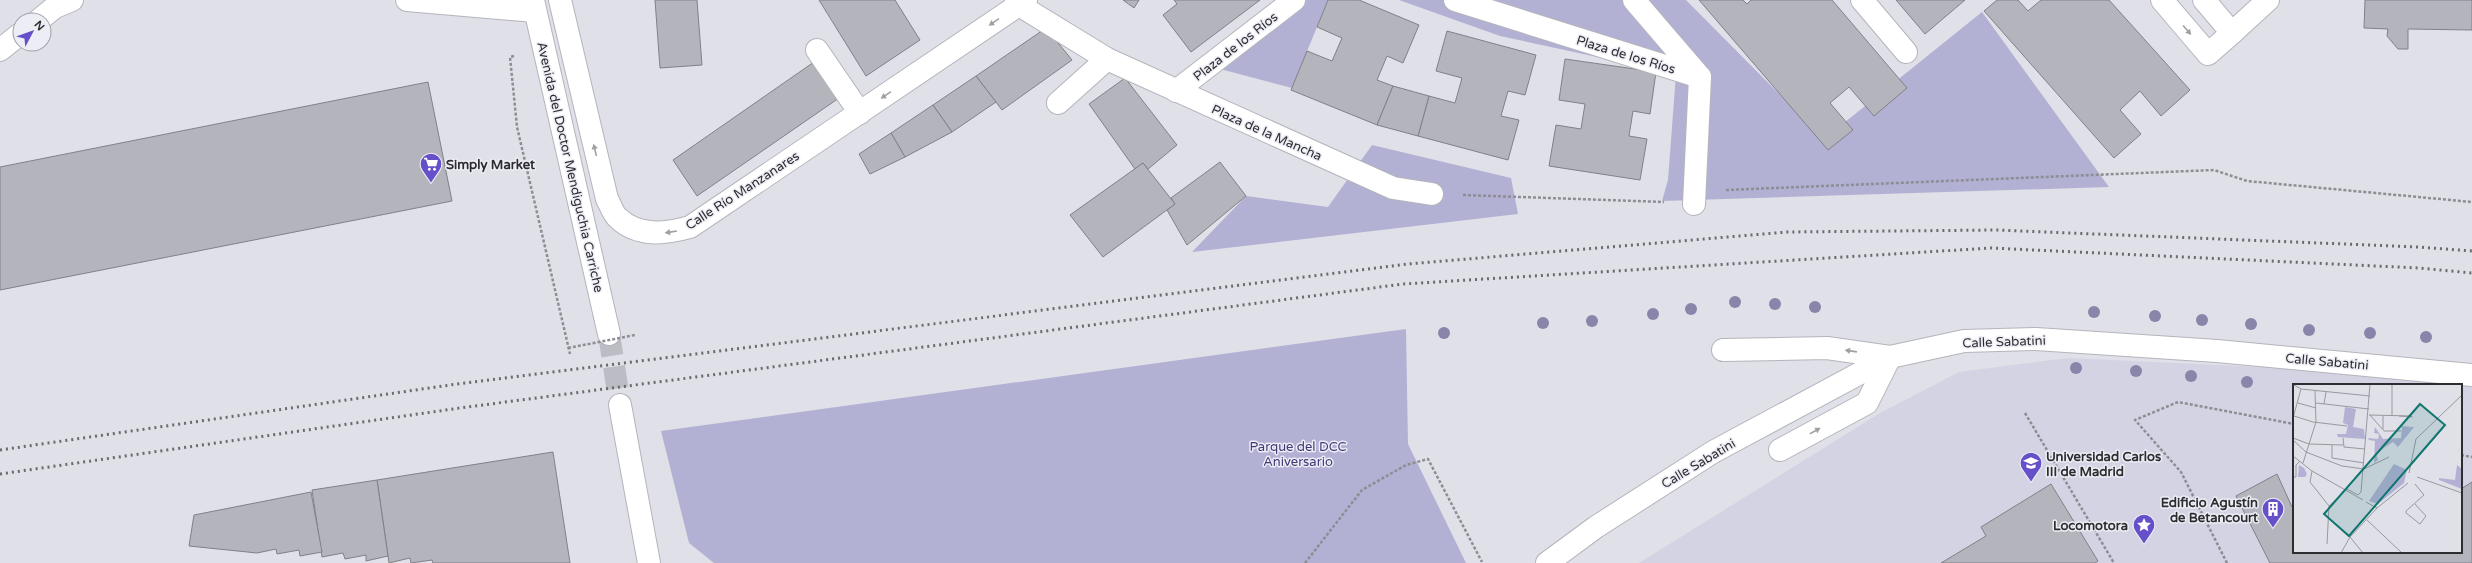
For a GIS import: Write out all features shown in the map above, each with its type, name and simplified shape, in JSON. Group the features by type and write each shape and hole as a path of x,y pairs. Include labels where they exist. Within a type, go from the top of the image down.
{"street":[{"path":"49,12 55,7 72,0"},
{"path":"407,0 534,5"},
{"name":"Calle Río Manzanares","path":"560,0 607,199 616,217 632,228 652,233 670,233 690,227 860,113 1020,2"},
{"name":"Plaza de los Ríos","path":"1176,92 1294,0"},
{"name":"Plaza de los Ríos","path":"1455,0 1700,77"},
{"path":"1862,0 1906,52"},
{"path":"2162,0 2208,54 2268,0"},
{"path":"2204,0 2232,32"},
{"name":"Plaza de los Ríos","path":"1638,1 1700,77"},
{"name":"Plaza de la Mancha","path":"1020,2 1107,59 1176,92 1393,188 1432,194"},
{"name":"Avenida del Doctor Mendiguchia Carriche","path":"534,5 609,334"},
{"path":"0,50 12,40"},
{"path":"817,50 860,113"},
{"path":"1058,103 1107,59"},
{"path":"1694,204 1700,77"},
{"name":"Calle Sabatini","path":"1547,563 1596,528 1713,452 1890,357 1964,341 2036,339 2217,351 2472,375"},
{"path":"1723,350 1827,348 1890,357 1867,403 1780,450"},
{"path":"620,405 649,563"}],"path":[{"path":"545,48 510,57 517,127 570,354"},
{"path":"1722,191 2208,170 2246,181 2472,202"},
{"path":"1432,194 1694,204"},
{"path":"568,348 635,336"},
{"path":"2228,563 2181,472 2135,420 2178,402 2293,424"},
{"path":"2025,413 2114,563"},
{"path":"2462,455 2472,457"},
{"path":"1305,563 1362,490 1406,465 1428,459 1482,562"}],"shaded area":[{"name":"Universidad Carlos III de Madrid","path":"2068,358 2326,370 2472,383 2472,563 1639,563 1880,413 1959,372"}],"green space":[{"path":"1283,0 1328,0 1292,88 1209,66"},
{"path":"1399,0 1686,0 1824,139 1982,12 2109,187 1662,201 1668,180 1676,74 1500,36"},
{"path":"1372,145 1511,178 1518,214 1192,252 1246,196 1328,207"},
{"name":"Parque del DCC Aniversario","path":"1406,329 1408,444 1466,563 714,563 689,543 661,431"}],"building":[{"path":"655,0 697,0 702,65 660,68"},
{"path":"819,0 895,0 920,40 866,76"},
{"path":"1123,0 1139,0 1134,8"},
{"path":"1174,0 1260,0 1191,52 1163,15 1177,4"},
{"path":"1328,0 1359,0 1419,25 1403,63 1387,56 1377,80 1393,86 1377,125 1291,90 1307,51 1332,61 1342,38 1317,27"},
{"path":"1699,0 1743,0 1747,4 1751,0 1832,0 1907,88 1874,116 1849,87 1830,103 1853,130 1828,150"},
{"path":"1896,0 1965,0 1925,34"},
{"path":"1997,0 2018,0 2028,11 2041,0 2109,0 2190,90 2161,116 2140,91 2120,110 2141,134 2114,158 1984,11"},
{"path":"2365,0 2472,0 2472,30 2408,29 2408,49 2398,49 2387,36 2388,29 2364,28"},
{"path":"1046,28 1072,60 1002,110 976,76"},
{"path":"1447,31 1536,55 1525,95 1508,91 1501,116 1519,120 1508,160 1418,136 1429,96 1455,103 1462,78 1436,71"},
{"path":"1565,59 1656,72 1650,114 1633,111 1629,136 1647,139 1640,180 1549,166 1556,125 1581,129 1585,104 1559,100"},
{"path":"814,62 839,98 697,196 673,160"},
{"path":"976,76 996,102 952,132 933,105"},
{"path":"1125,78 1177,145 1148,169 1143,163 1135,169 1089,104"},
{"path":"428,82 452,201 0,290 0,167"},
{"path":"1393,86 1429,96 1418,136 1377,125"},
{"path":"933,105 952,132 905,157 891,133"},
{"path":"891,133 905,157 870,174 859,154"},
{"path":"1220,162 1246,196 1187,245 1167,210 1175,204 1171,198"},
{"path":"1143,163 1175,204 1103,257 1070,215"},
{"path":"553,452 570,563 433,563 432,560 411,563 410,558 389,563 377,480"},
{"name":"Edificio Agustín de Betancourt","path":"2277,474 2292,507 2293,506 2293,553 2462,553 2462,488 2472,482 2472,563 2270,563 2236,496"},
{"path":"377,480 388,556 366,561 366,555 345,559 343,553 322,557 312,490"},
{"path":"2051,484 2098,561 2095,563 1941,563 1986,536 1981,527"},
{"path":"311,492 322,552 300,556 299,550 277,554 276,549 257,553 189,546 194,515"}],"tunnel":[{"path":"609,334 620,405"}],"railway":[{"path":"0,450 457,384 1408,264 1787,232 1996,230 2418,247 2472,251"},
{"path":"0,474 460,408 1403,284 1991,248 2419,268 2472,273"}],"place":[{"name":"Simply Market","path":"431,184"},
{"name":"Universidad Carlos III de Madrid","path":"2031,482"},
{"name":"Edificio Agustín de Betancourt","path":"2273,528"},
{"name":"Locomotora","path":"2144,544"}]}
